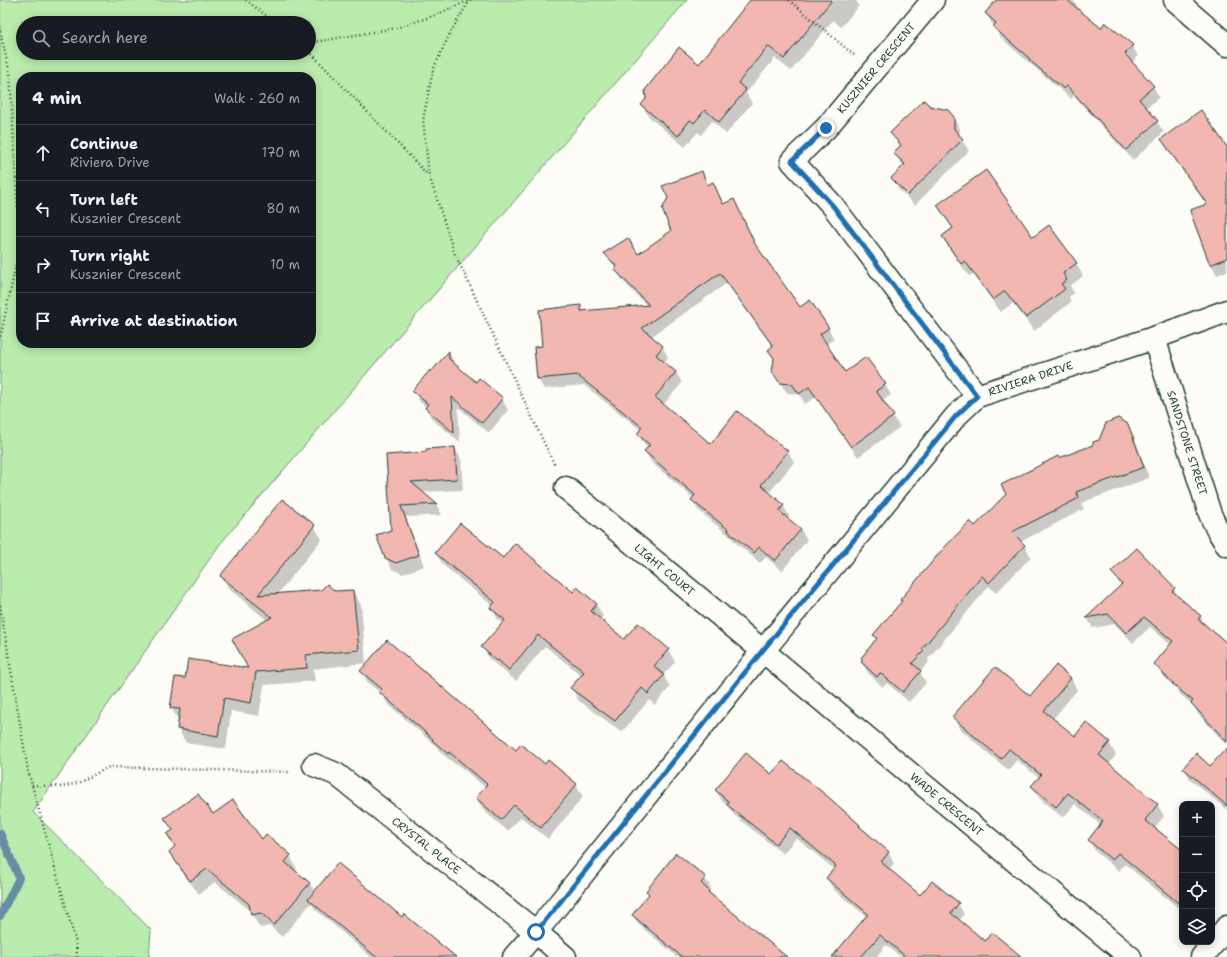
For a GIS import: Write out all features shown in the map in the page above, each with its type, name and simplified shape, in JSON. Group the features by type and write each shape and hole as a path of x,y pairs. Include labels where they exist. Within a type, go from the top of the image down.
{"street":[{"name":"KUSZNIER CRESCENT","path":"933,0 826,128 792,161 833,206 977,396"},
{"path":"1175,0 1227,45"},
{"name":"RIVIERA DRIVE","path":"514,957 536,932 763,650 956,416 977,396 1154,338 1227,311"},
{"name":"SANDSTONE STREET","path":"1154,338 1210,514 1227,545"},
{"name":"LIGHT COURT","path":"566,488 763,650"},
{"name":"WADE CRESCENT","path":"763,650 1130,957"},
{"name":"CRYSTAL PLACE","path":"314,765 336,774 536,932 565,957"},
{"path":"1202,957 1227,927"}],"path":[{"path":"246,0 267,16"},
{"path":"316,42 396,28 432,16 470,0"},
{"path":"470,0 450,33 433,70 423,120 429,175 454,252 566,488"},
{"path":"789,0 874,72"},
{"path":"0,31 10,74 16,177"},
{"path":"316,58 429,175"},
{"path":"0,339 16,265"},
{"path":"0,605 28,771 76,943 77,957"},
{"path":"32,785 62,787 78,783 109,767 292,772"}],"green space":[{"path":"0,0 687,0 220,544 33,812 151,930 149,957 0,957"}],"building":[{"path":"750,0 832,0 784,59 768,46 738,83 746,90 719,122 705,110 694,123 690,120 678,136 641,105 646,99 645,90 679,47 699,64"},
{"path":"996,0 1067,0 1101,28 1105,22 1133,45 1125,54 1154,86 1139,99 1158,121 1126,150 1067,86 1064,89 993,27 996,23 985,13"},
{"path":"924,100 930,106 948,110 954,117 954,129 963,139 908,195 891,178 905,164 893,153 901,145 890,133"},
{"path":"1201,110 1227,147 1227,258 1210,265 1190,210 1207,204 1161,139"},
{"path":"986,170 1033,237 1049,225 1077,263 1063,273 1067,280 1061,284 1065,289 1026,318 1005,291 993,300 965,261 961,264 942,236 953,228 937,205"},
{"path":"702,171 707,185 713,182 723,204 734,199 755,244 800,307 810,300 829,328 820,334 845,372 866,357 886,384 876,391 894,416 851,447 809,387 799,394 792,384 780,383 772,372 774,358 768,350 773,346 720,273 642,328 663,346 656,355 676,372 655,397 711,444 737,411 788,451 761,485 784,505 779,511 801,529 775,561 759,547 754,553 728,531 729,530 691,500 695,495 644,451 650,445 637,434 642,427 577,375 537,379 534,347 542,346 539,310 581,305 581,311 649,305 614,269 617,267 604,253 628,238 638,254 671,231 662,209 668,198 662,186"},
{"path":"449,351 449,359 476,382 479,378 503,398 482,423 452,397 454,433 425,408 428,404 412,391"},
{"path":"1118,418 1128,424 1144,467 1076,492 1079,498 1012,532 1025,545 989,583 982,576 922,649 924,651 912,663 921,671 903,692 880,673 877,677 861,662 863,660 861,658 877,638 873,635 942,550 970,521 975,526 1006,494 1001,485 1058,456 1059,458 1093,445 1093,442 1099,440 1106,423"},
{"path":"455,447 457,479 411,482 437,504 401,506 419,555 396,563 385,558 376,535 391,530 386,455 426,452 426,449"},
{"path":"282,499 315,525 258,595 321,590 327,584 335,591 353,590 359,650 306,655 307,668 256,672 251,703 224,698 218,736 177,729 180,709 170,708 175,677 185,678 188,659 248,668 232,639 272,617 220,576"},
{"path":"460,523 503,558 515,543 573,592 577,587 597,604 591,611 624,639 638,623 669,649 654,666 664,675 648,694 642,688 615,721 570,688 584,672 538,635 509,670 481,647 505,620 490,608 495,602 435,553"},
{"path":"1137,548 1175,588 1172,591 1201,616 1198,619 1227,643 1227,742 1191,703 1193,701 1175,686 1154,664 1173,641 1144,617 1126,633 1108,614 1086,618 1122,584 1111,572"},
{"path":"387,640 516,750 521,744 545,764 548,760 577,784 541,828 514,805 501,820 476,798 487,784 449,752 448,754 432,740 433,739 379,692 382,689 360,671"},
{"path":"1056,665 1071,678 1044,711 1075,736 1086,722 1110,742 1099,755 1158,804 1145,820 1179,848 1179,904 1118,853 1112,860 1088,840 1103,821 1068,793 1056,807 1031,786 1041,775 1009,749 1001,759 952,717 995,667 1030,696"},
{"path":"1227,748 1227,806 1183,768 1196,753 1210,766"},
{"path":"746,753 771,774 783,761 826,795 889,852 881,862 920,895 932,881 959,903 951,913 985,941 992,932 1022,957 906,957 880,935 861,957 832,957 868,914 826,878 836,866 790,828 776,844 726,804 729,802 715,790"},
{"path":"198,794 213,814 233,800 262,839 266,834 291,855 285,862 310,883 274,925 261,913 251,915 249,904 207,869 190,881 169,852 175,846 167,834 173,830 164,818"},
{"path":"676,853 706,877 701,883 709,891 708,892 787,957 682,957 632,915 649,894 646,891"},
{"path":"338,863 402,917 404,914 456,957 376,957 308,899"}],"waterway":[{"path":"0,833 19,878 0,916"}],"route":[{"path":"536,932 763,650 956,416 977,396 833,206 792,161 826,128"}]}
